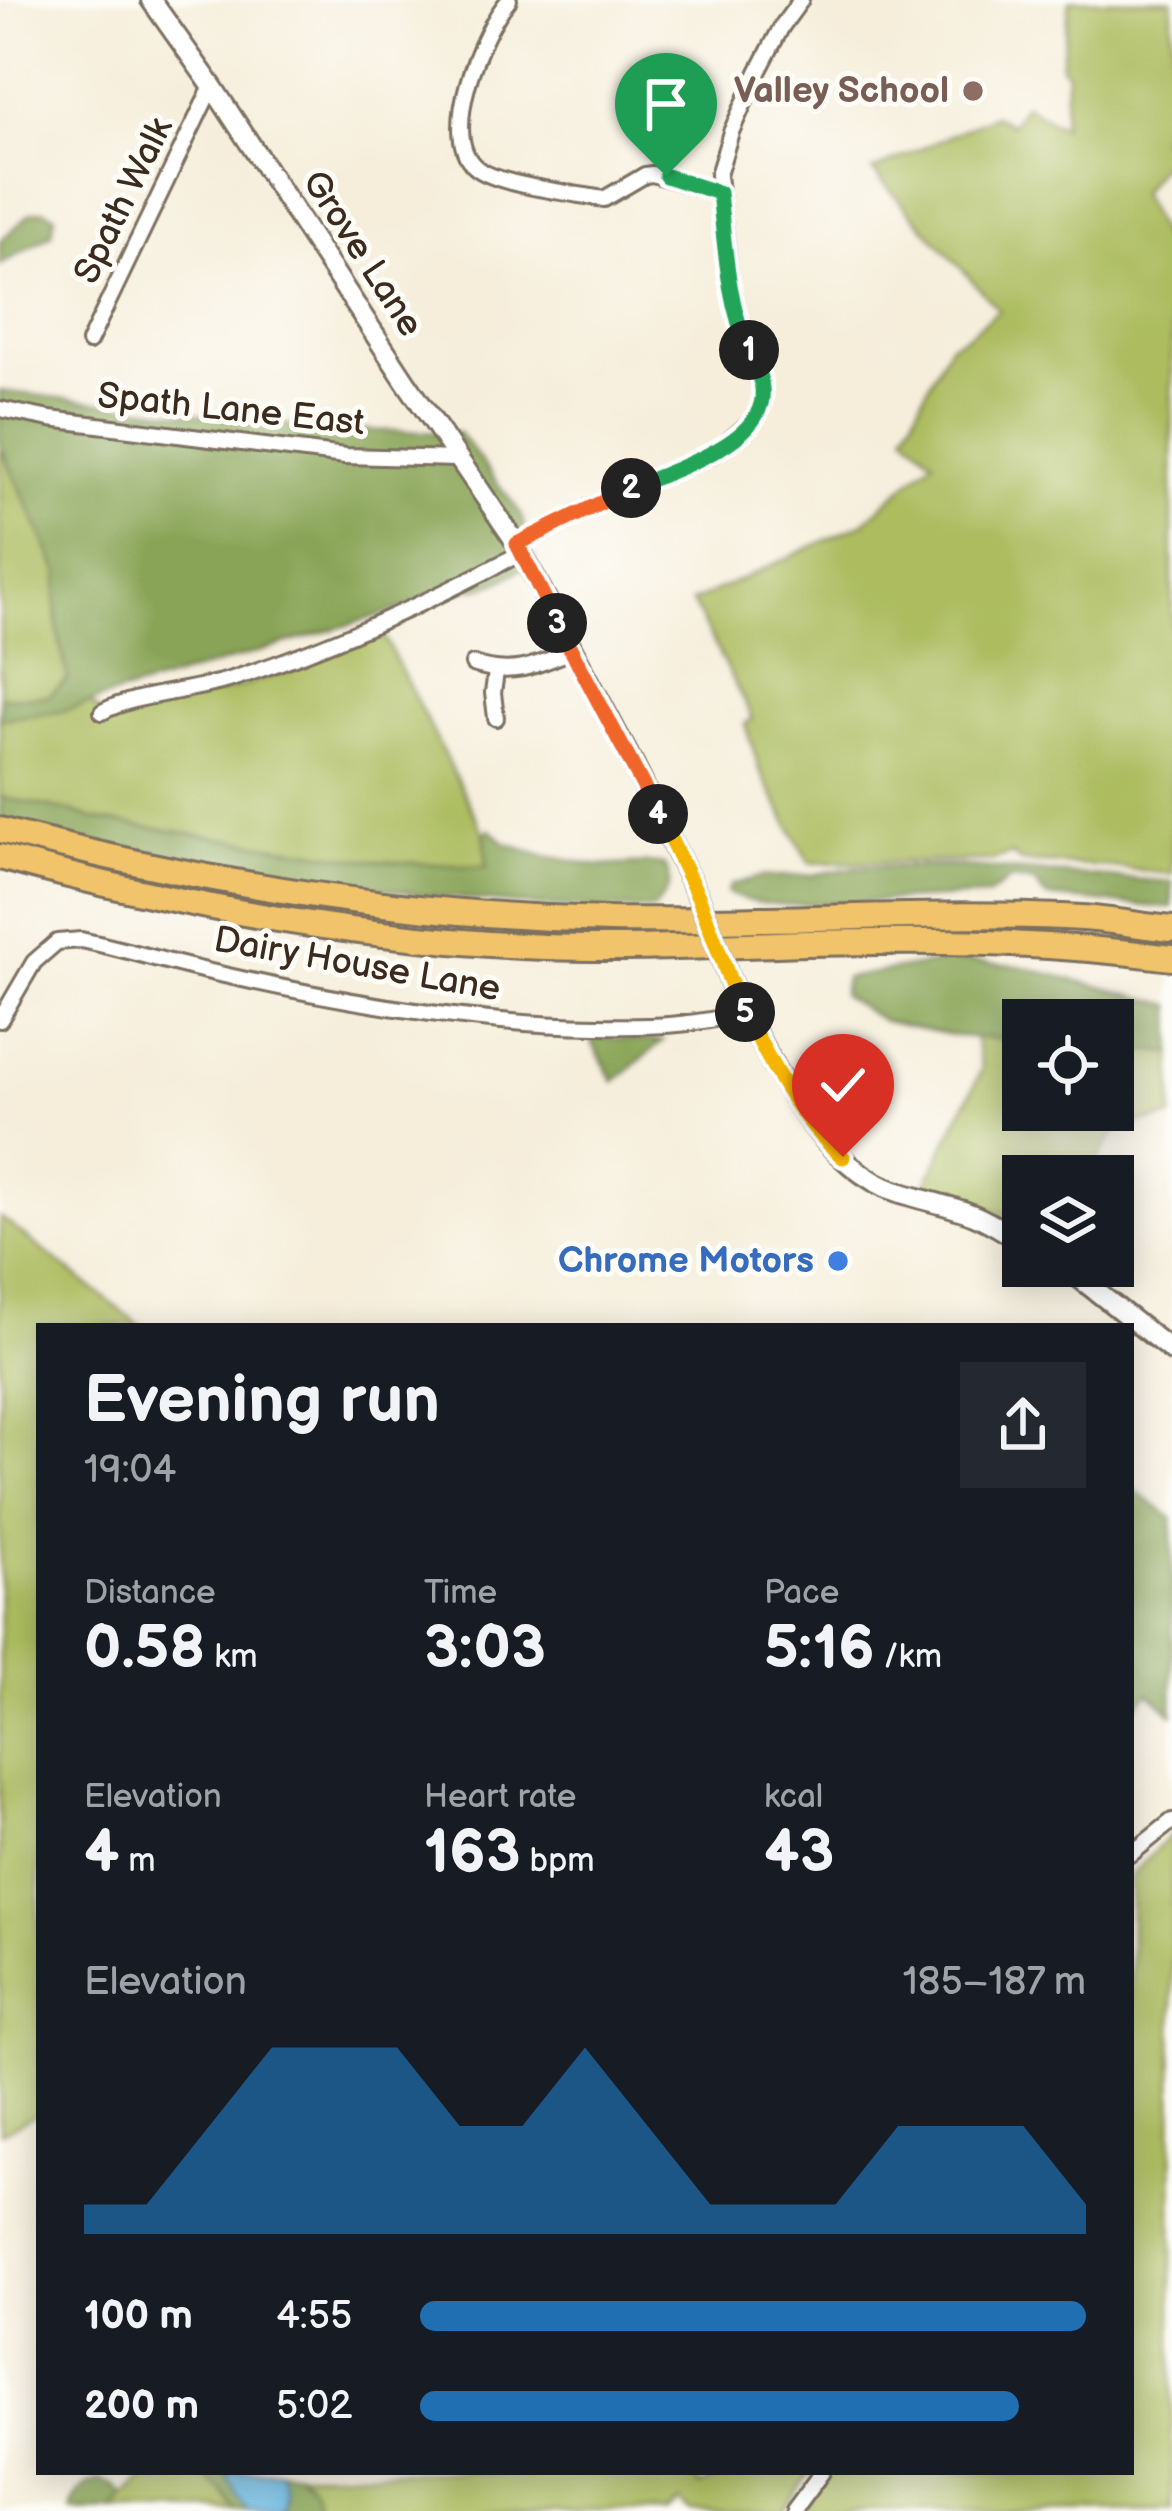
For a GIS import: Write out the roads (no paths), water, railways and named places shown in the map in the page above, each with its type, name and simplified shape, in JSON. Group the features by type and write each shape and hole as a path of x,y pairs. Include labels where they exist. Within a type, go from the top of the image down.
{"highway":[{"path":"0,830 192,876 479,913 610,920 1085,918 1172,929"},
{"path":"0,857 254,915 478,943 614,949 986,943 1172,958"}],"street":[{"name":"Grove Lane","path":"151,0 519,548 698,896 730,981 780,1079 834,1149 857,1169 884,1186 975,1215 1002,1230"},
{"path":"509,0 481,45 462,117 462,140 475,167 515,182 604,199 652,174 719,193"},
{"path":"102,712 119,703 230,680 378,624 598,502 713,454 753,420 762,388 736,316 718,175 731,132 775,39 801,0"},
{"name":"Spath Walk","path":"89,342 212,86"},
{"name":"Spath Lane East","path":"0,409 346,456 457,459"},
{"path":"473,664 496,671 534,667 572,651"},
{"path":"496,671 496,718"},
{"name":"Dairy House Lane","path":"0,1020 34,962 57,943 81,940 224,975 401,1008 537,1026 667,1027 745,1012"},
{"path":"1091,1287 1172,1351"},
{"path":"1134,1852 1172,1821"},
{"path":"793,2511 820,2475"}],"water":[{"path":"227,2475 281,2475 284,2481 281,2511 249,2511"}],"place":[{"name":"Valley School","path":"973,91"},
{"name":"Chrome Motors","path":"838,1261"}]}
